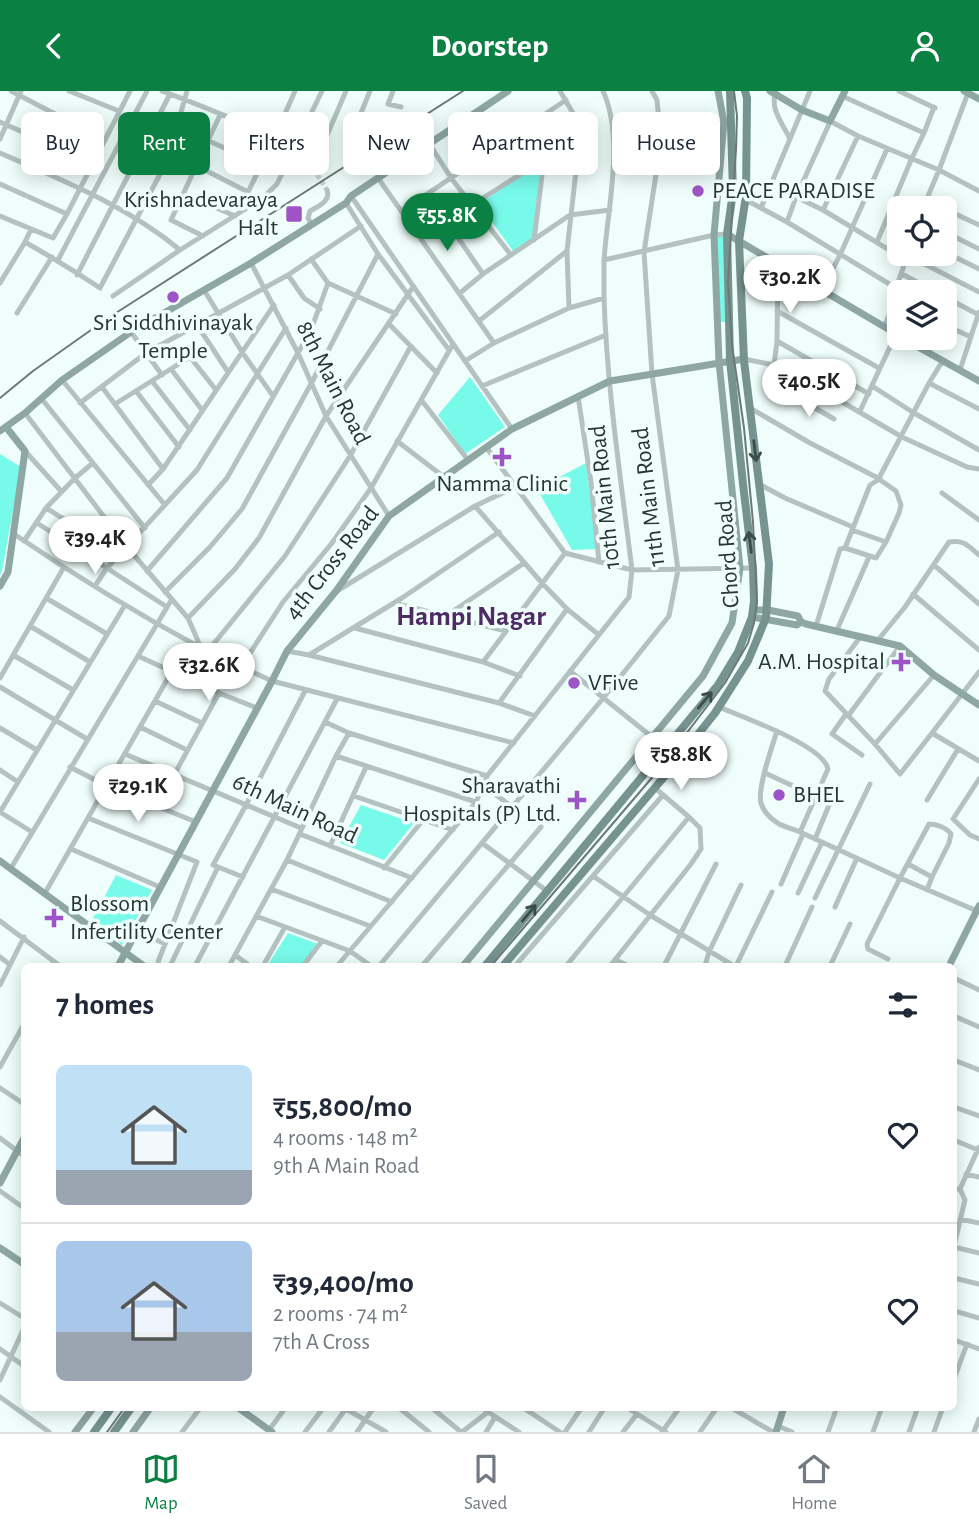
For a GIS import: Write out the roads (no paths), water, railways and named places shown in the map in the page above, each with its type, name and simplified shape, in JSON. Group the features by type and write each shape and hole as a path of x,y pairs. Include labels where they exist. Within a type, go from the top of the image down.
{"main road":[{"name":"Chord Road","path":"487,963 718,685 738,652 753,613 753,568 730,360 727,234 733,192 730,91"},
{"name":"Chord Road","path":"506,963 655,788 719,707 748,661 767,614 769,564 744,359 739,241 746,200 745,91"},
{"path":"94,1432 109,1411"},
{"path":"114,1432 129,1411"}],"street":[{"path":"11,91 20,93 54,112"},
{"path":"69,91 119,111"},
{"path":"0,216 53,238 130,91"},
{"path":"17,313 55,259 92,196 147,91"},
{"path":"162,91 224,117"},
{"path":"25,242 100,289 167,161 187,91"},
{"path":"285,112 294,92 287,91"},
{"path":"312,112 322,91"},
{"path":"329,131 346,91"},
{"path":"361,112 370,91"},
{"path":"393,91 388,104 401,107"},
{"path":"434,140 508,91"},
{"path":"560,91 577,121 576,171 567,251 569,308"},
{"name":"10th Main Road","path":"340,963 476,802 487,776 629,597 632,570 610,381 604,298 604,260 613,155 611,116 603,91"},
{"name":"11th Main Road","path":"652,91 657,100 658,112"},
{"path":"465,963 703,676 732,623 740,568 719,362 714,235 724,122 718,91"},
{"path":"761,208 810,91"},
{"path":"877,242 934,107 899,91"},
{"path":"790,139 777,115 772,100 774,92 802,110 939,170 979,191"},
{"path":"928,196 966,92 979,99"},
{"path":"0,139 3,123 20,93"},
{"path":"77,275 170,94"},
{"path":"787,222 843,94 924,133"},
{"path":"547,112 566,100"},
{"path":"210,137 220,115"},
{"path":"720,123 724,122"},
{"path":"3,123 21,131"},
{"path":"823,210 858,136"},
{"path":"821,291 887,149"},
{"path":"434,151 451,178 511,255"},
{"path":"0,152 80,188 137,219 180,250"},
{"path":"210,173 248,192"},
{"path":"193,175 171,220 204,236"},
{"path":"244,208 257,175"},
{"path":"113,296 262,198 277,184 281,175"},
{"path":"61,491 3,429 62,380 131,332 312,225 382,175"},
{"path":"402,211 455,175"},
{"path":"472,205 519,175"},
{"path":"534,241 542,175"},
{"name":"11th Main Road","path":"382,963 669,616 677,570 652,374 644,252 656,175"},
{"path":"378,178 494,343"},
{"path":"0,184 67,214"},
{"path":"312,225 308,218 310,211 327,200 327,190"},
{"path":"184,194 235,216"},
{"path":"428,194 483,274"},
{"path":"796,197 887,247"},
{"path":"348,200 378,254 464,361 512,429"},
{"path":"348,200 414,287 451,347"},
{"path":"746,200 887,283"},
{"path":"460,293 483,274 570,215 610,209"},
{"path":"957,215 979,225"},
{"path":"80,403 146,353 265,289 361,226"},
{"path":"0,283 32,229"},
{"path":"604,260 727,234 887,329"},
{"path":"957,238 979,249"},
{"path":"479,321 567,251"},
{"path":"165,592 210,547 242,509 378,254"},
{"path":"957,257 979,269"},
{"path":"311,259 328,283 396,314"},
{"name":"8th Main Road","path":"251,263 299,353 326,416 389,516"},
{"path":"774,365 778,265"},
{"path":"899,280 904,266"},
{"path":"927,266 979,292"},
{"path":"902,274 913,280"},
{"path":"288,275 304,298 320,309"},
{"path":"147,571 227,478 311,330 328,283"},
{"path":"188,618 235,569 259,538 326,416 414,287"},
{"path":"204,290 273,396"},
{"path":"464,361 494,343 569,308 604,298"},
{"path":"957,303 979,314 960,370"},
{"path":"148,485 179,447 274,305"},
{"path":"777,311 879,368"},
{"path":"884,327 887,321"},
{"path":"389,324 437,373"},
{"path":"197,325 228,372"},
{"path":"95,586 107,568 197,470 286,328"},
{"path":"957,331 971,337"},
{"path":"131,332 162,375"},
{"path":"482,386 606,335"},
{"path":"777,341 869,394"},
{"path":"116,404 209,345"},
{"path":"208,652 285,556 350,456 411,346"},
{"path":"241,667 284,602 332,543 371,488 451,347"},
{"path":"860,411 890,350"},
{"path":"925,350 979,381"},
{"path":"190,357 215,390"},
{"path":"599,562 591,482 578,396 610,381 730,360 744,359 774,365 902,436 968,467 979,469"},
{"path":"845,548 870,485 878,480 929,383 945,361"},
{"path":"171,369 202,410"},
{"path":"62,380 165,505"},
{"path":"152,381 190,430"},
{"path":"805,381 796,397 834,419"},
{"path":"929,383 979,409"},
{"path":"872,386 979,450"},
{"path":"102,387 163,469"},
{"path":"136,391 179,447"},
{"name":"4th Cross Road","path":"212,791 286,651 336,591 389,516 512,429 578,396"},
{"path":"41,398 145,528"},
{"path":"422,401 468,460"},
{"path":"750,408 896,491 901,505 886,542 876,558 845,548 839,549 816,626"},
{"path":"25,413 127,547 188,618 201,649"},
{"path":"397,441 444,477"},
{"path":"486,447 565,553 632,570 753,568"},
{"path":"0,586 8,572 25,451"},
{"path":"24,541 61,491 93,463"},
{"path":"759,484 886,542"},
{"path":"336,591 475,506 516,487"},
{"path":"942,493 979,520"},
{"path":"475,506 542,583 567,609 599,635"},
{"path":"47,508 120,554"},
{"path":"37,523 167,607"},
{"path":"309,655 499,532"},
{"path":"13,534 156,624 201,649 272,681 514,743"},
{"path":"878,640 949,542 965,543 979,555"},
{"path":"483,662 565,553"},
{"path":"837,630 869,557"},
{"path":"446,616 524,563"},
{"path":"934,565 979,604"},
{"path":"0,678 64,567"},
{"path":"913,594 979,650"},
{"path":"46,598 107,634"},
{"path":"11,868 172,599"},
{"path":"393,603 506,631"},
{"path":"32,832 0,813 125,605"},
{"path":"499,703 567,609"},
{"path":"753,613 798,616 801,622 900,646 934,675 979,705"},
{"path":"30,626 90,661"},
{"path":"354,628 483,662 520,675"},
{"path":"861,636 830,679 825,691 900,774 979,672"},
{"path":"862,755 832,734 900,646"},
{"path":"286,651 499,703 535,716"},
{"path":"13,655 72,690"},
{"path":"138,656 257,708"},
{"path":"45,893 172,671"},
{"path":"570,671 652,737"},
{"path":"874,744 934,675"},
{"path":"0,687 88,739"},
{"path":"171,963 215,866 305,691"},
{"path":"174,775 219,693"},
{"path":"197,963 337,699"},
{"path":"155,701 202,723"},
{"path":"719,707 777,731 815,752 827,762 828,769 781,884"},
{"path":"325,722 349,733 487,776"},
{"path":"140,726 187,750"},
{"path":"0,728 37,750"},
{"path":"777,731 765,773 761,806 779,824 927,890 978,909 951,963"},
{"path":"231,963 287,860 349,733"},
{"path":"932,733 979,761"},
{"path":"927,800 958,749"},
{"name":"6th Main Road","path":"125,754 275,816 330,846 412,878"},
{"path":"336,756 476,802"},
{"path":"70,767 107,786 196,822"},
{"path":"330,846 366,767"},
{"path":"0,770 18,782"},
{"path":"765,773 817,796"},
{"path":"979,779 953,819 970,835 979,839"},
{"path":"815,898 870,784"},
{"path":"483,785 512,807"},
{"path":"613,963 701,849 700,828 655,788"},
{"path":"120,963 212,791"},
{"path":"518,963 663,795"},
{"path":"354,796 453,830"},
{"path":"815,839 832,798"},
{"path":"569,963 690,817"},
{"path":"88,818 197,863 158,962"},
{"path":"384,868 423,820"},
{"path":"888,959 869,949 867,944 929,824 950,832 951,837 927,890"},
{"path":"425,963 541,827"},
{"path":"797,893 822,842"},
{"path":"482,843 547,891"},
{"path":"71,849 160,887"},
{"path":"835,907 857,858"},
{"path":"287,860 392,902"},
{"path":"0,861 140,963"},
{"path":"666,963 716,864"},
{"path":"908,864 932,877"},
{"path":"215,866 243,877"},
{"path":"593,876 680,935 729,963"},
{"path":"706,963 741,885"},
{"path":"271,889 370,926"},
{"path":"736,963 772,892"},
{"path":"786,963 812,907"},
{"path":"256,916 350,951 367,963"},
{"path":"0,921 24,937 54,963"},
{"path":"831,963 850,924"},
{"path":"265,963 285,927"},
{"path":"137,931 165,944"},
{"path":"0,985 24,937"},
{"path":"305,963 322,941"},
{"path":"235,955 246,963"},
{"path":"0,957 9,964"},
{"path":"616,960 622,963"},
{"path":"957,979 979,990"},
{"path":"957,1017 979,1027"},
{"path":"0,1067 2,1058 21,1029"},
{"path":"957,1061 979,1070"},
{"path":"0,1088 21,1102"},
{"path":"957,1108 979,1116"},
{"path":"0,1138 21,1153 0,1183"},
{"path":"957,1141 978,1149 957,1189 965,1200 957,1232"},
{"path":"966,1174 979,1177"},
{"path":"0,1191 21,1206"},
{"path":"960,1219 979,1223"},
{"path":"957,1247 979,1252"},
{"path":"0,1248 21,1263"},
{"path":"957,1279 979,1284"},
{"path":"0,1303 21,1316"},
{"path":"958,1312 979,1318"},
{"path":"0,1380 21,1334"},
{"path":"957,1341 979,1349"},
{"path":"957,1371 967,1345"},
{"path":"0,1349 21,1364"},
{"path":"0,1397 49,1432"},
{"path":"75,1432 91,1411"},
{"path":"133,1432 148,1411"},
{"path":"186,1431 198,1411"},
{"path":"245,1411 271,1431 284,1411"},
{"path":"305,1432 321,1411"},
{"path":"329,1432 344,1411"},
{"path":"350,1411 386,1432"},
{"path":"356,1432 371,1411"},
{"path":"403,1411 429,1432"},
{"path":"436,1411 462,1432 488,1412 519,1432"},
{"path":"528,1411 562,1432 579,1411"},
{"path":"589,1432 602,1411"},
{"path":"633,1411 664,1431 677,1411"},
{"path":"623,1432 641,1411"},
{"path":"711,1432 701,1430 715,1411"},
{"path":"738,1411 775,1430 792,1432"},
{"path":"775,1430 782,1411"},
{"path":"828,1432 836,1411"},
{"path":"873,1432 881,1411"},
{"path":"909,1432 917,1411"},
{"path":"934,1432 942,1411"},
{"path":"486,1432 495,1417"},
{"path":"974,1432 979,1419"}],"tunnel":[{"path":"317,175 327,190"}],"railway":[{"path":"0,398 108,318 463,91"},
{"path":"494,963 656,773 725,683 748,643 754,623 757,602 753,522 744,428 732,345 728,283 736,149 737,116 734,91"},
{"path":"107,1432 122,1411"}],"place":[{"name":"PEACE PARADISE","path":"698,191"},
{"name":"Krishnadevaraya Halt","path":"294,214"},
{"name":"Sri Siddhivinayak Temple","path":"173,297"},
{"name":"Namma Clinic","path":"502,457"},
{"name":"A.M. Hospital","path":"901,662"},
{"name":"VFive","path":"574,683"},
{"name":"BHEL","path":"779,795"},
{"name":"Sharavathi Hospitals (P) Ltd.","path":"577,800"},
{"name":"Blossom Infertility Center","path":"54,918"}],"district":[{"name":"Hampi Nagar","path":"471,617"}]}
